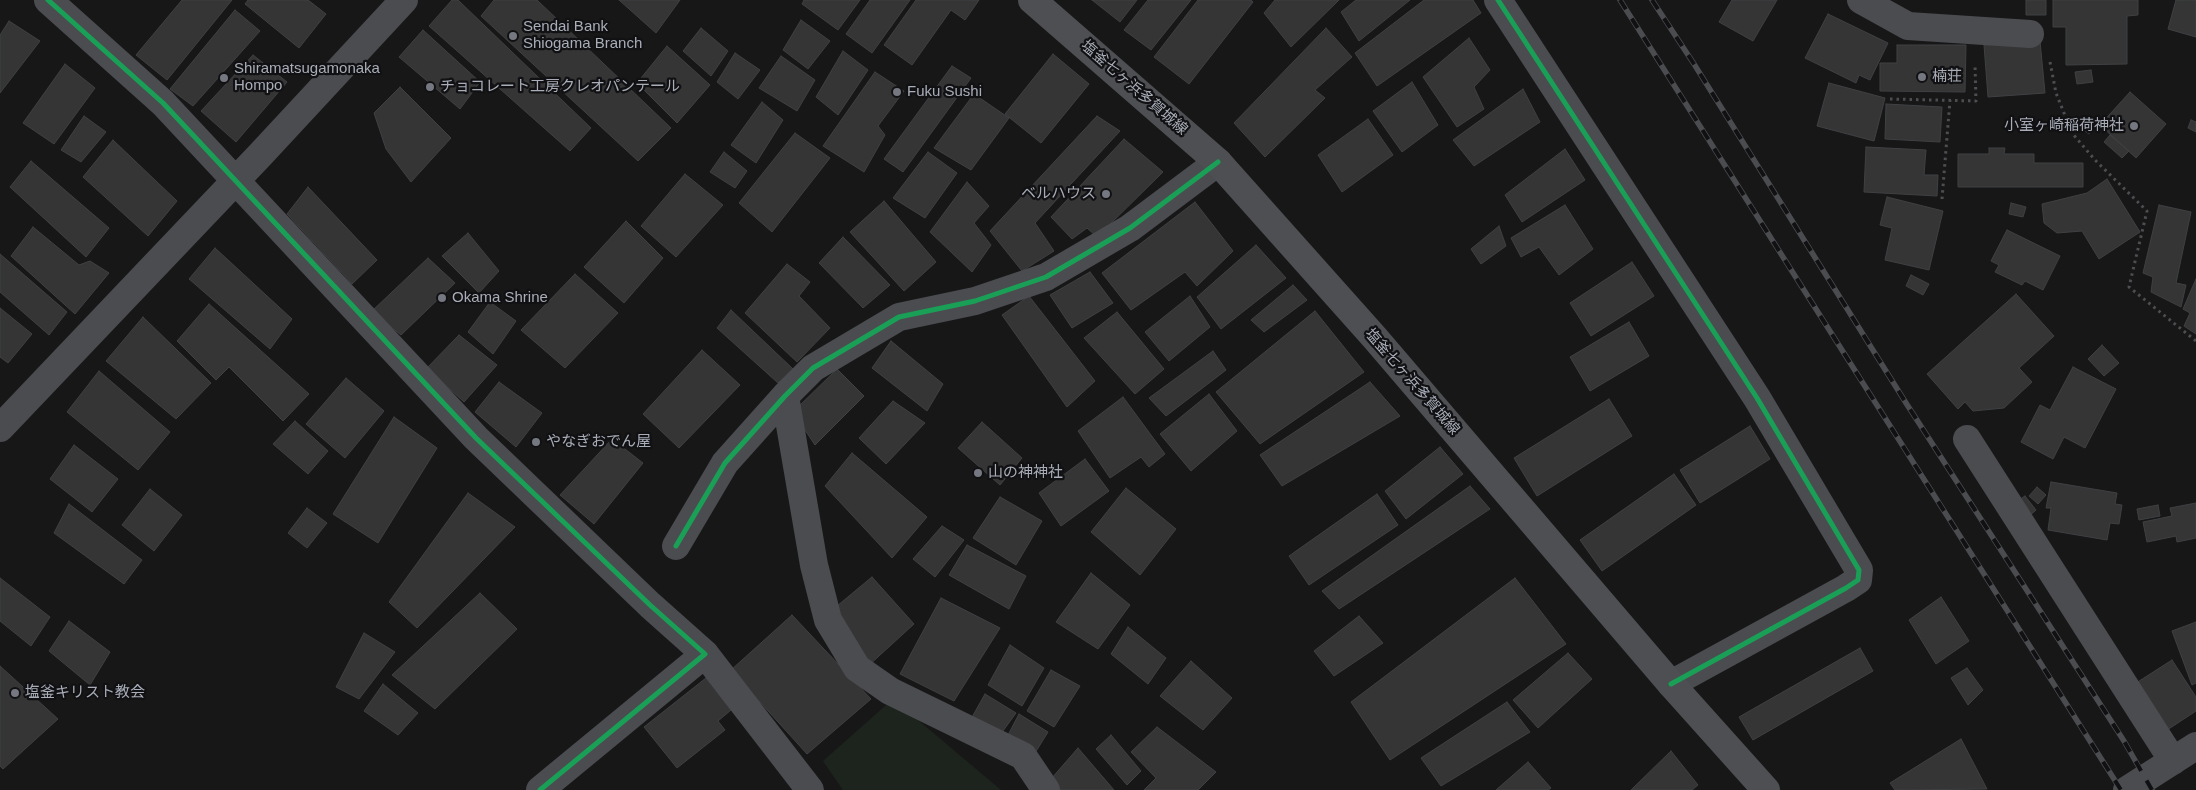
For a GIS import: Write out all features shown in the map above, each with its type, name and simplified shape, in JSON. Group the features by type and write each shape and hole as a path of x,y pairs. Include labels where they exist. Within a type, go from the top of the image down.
{"main road":[{"name":"塩釜七ヶ浜多賀城線","path":"1044,4 1218,162 1375,338 1671,684 1766,790"}],"street":[{"path":"48,0 163,103 476,438 650,604 706,654 810,790"},
{"path":"0,428 236,181 404,0"},
{"path":"1498,0 1757,398 1859,570 1858,580 1846,588 1671,684"},
{"path":"1861,0 1908,26 2030,34"},
{"path":"676,546 725,463 785,396 813,368 899,317 975,301 1046,277 1130,228 1218,162"},
{"path":"785,396 814,566 828,620 857,668 890,691 1023,756 1046,790"},
{"path":"1967,439 2173,761"},
{"path":"540,790 706,654"},
{"path":"2127,790 2196,746"}],"path":[{"path":"1890,99 1976,101 1974,29"},
{"path":"2050,59 2056,93 2072,133 2095,160 2146,211 2129,287 2196,341"},
{"path":"1942,199 1950,100"}],"shaded area":[{"path":"893,699 1001,790 843,790 823,761"}],"building":[{"path":"182,0 232,0 167,80 136,55"},
{"path":"248,0 308,0 326,14 299,48 245,4"},
{"path":"452,0 458,0 591,128 570,151 429,26"},
{"path":"494,0 537,0 671,128 638,161 481,16"},
{"path":"619,0 680,0 656,33"},
{"path":"804,0 860,0 838,30 802,4"},
{"path":"870,0 910,0 872,53 846,34"},
{"path":"916,0 979,0 965,20 951,10 912,65 884,45"},
{"path":"1092,0 1137,0 1120,22"},
{"path":"1148,0 1191,0 1151,50 1124,30"},
{"path":"1198,0 1251,0 1253,2 1189,84 1154,57"},
{"path":"1275,0 1339,0 1291,47 1264,13"},
{"path":"1356,0 1410,0 1359,41 1341,12"},
{"path":"1424,0 1473,0 1481,13 1377,86 1355,53"},
{"path":"1732,0 1777,0 1753,41 1719,22"},
{"path":"2026,0 2046,0 2046,15 2026,15"},
{"path":"2053,0 2138,0 2138,15 2127,16 2127,64 2066,65 2066,27 2053,27"},
{"path":"2176,0 2196,0 2196,37 2168,29"},
{"path":"235,10 260,31 193,106 170,89"},
{"path":"1828,14 1888,43 1870,80 1859,75 1856,83 1805,58"},
{"path":"801,20 830,41 808,69 783,50"},
{"path":"9,21 40,41 0,93 0,35"},
{"path":"701,28 728,51 711,76 683,51"},
{"path":"1326,28 1352,57 1315,90 1325,98 1265,157 1234,123"},
{"path":"423,30 480,82 460,109 399,57"},
{"path":"1469,38 1490,70 1474,87 1484,109 1457,127 1423,77"},
{"path":"2040,41 2045,93 1988,97 1984,45"},
{"name":"楠荘","path":"1897,45 1966,45 1965,92 1880,91 1880,63 1897,63"},
{"path":"667,46 710,85 677,123 637,83"},
{"path":"843,51 868,70 838,115 816,97"},
{"path":"735,53 760,70 738,99 717,82"},
{"path":"1053,54 1089,84 1041,143 1005,114"},
{"path":"253,55 287,82 236,142 201,111"},
{"path":"781,56 815,80 797,111 759,88"},
{"path":"65,64 95,88 54,144 23,123"},
{"path":"952,66 971,78 903,172 884,159"},
{"path":"2091,70 2093,82 2077,84 2075,72"},
{"path":"875,72 904,91 878,126 885,135 864,172 823,146"},
{"path":"1412,82 1438,125 1402,152 1373,111"},
{"path":"1829,83 1885,98 1874,141 1817,126"},
{"path":"400,87 451,138 411,182 386,149 374,113"},
{"path":"1523,89 1540,122 1474,166 1453,140"},
{"path":"2130,92 2166,124 2136,158 2100,125"},
{"path":"974,94 1009,118 971,170 934,148"},
{"path":"762,102 783,120 756,163 731,145"},
{"path":"1886,104 1942,107 1940,142 1885,139"},
{"path":"84,116 106,132 81,162 61,150"},
{"path":"1097,116 1120,131 1035,223 1054,251 1022,271 990,231"},
{"path":"2089,118 2097,125 2089,134 2081,128"},
{"path":"1368,119 1393,155 1342,192 1318,155"},
{"path":"2191,120 2196,122 2196,132 2188,128"},
{"path":"795,133 830,158 772,232 739,203"},
{"path":"2110,135 2129,151 2122,158 2104,142"},
{"name":"ベルハウス","path":"1124,139 1163,172 1097,237 1087,228 1072,239 1051,217"},
{"path":"113,140 177,201 148,236 83,177"},
{"path":"1866,147 1926,150 1924,175 1938,175 1937,196 1864,192"},
{"path":"1989,148 2005,148 2004,154 2034,154 2034,163 2083,163 2083,187 1958,187 1958,154 1989,154"},
{"path":"1565,149 1585,180 1522,222 1505,195"},
{"path":"724,152 747,171 735,188 710,172"},
{"path":"928,152 957,173 925,218 893,198"},
{"path":"31,161 109,228 86,257 10,187"},
{"path":"685,174 723,205 676,257 641,226"},
{"path":"2107,179 2140,232 2099,259 2082,231 2057,233 2044,223 2042,204 2087,193"},
{"path":"967,182 989,206 974,223 991,245 972,272 930,232"},
{"path":"308,187 377,260 352,284 287,214"},
{"path":"1887,197 1943,211 1929,270 1885,260 1892,228 1880,225"},
{"path":"884,201 936,262 904,291 850,232"},
{"path":"1195,202 1233,251 1197,286 1185,272 1131,310 1102,273"},
{"path":"2011,203 2026,207 2023,217 2009,214"},
{"path":"1565,205 1593,249 1559,275 1539,247 1521,257 1511,238"},
{"path":"2159,205 2191,212 2176,283 2186,285 2181,307 2151,292 2153,277 2143,273"},
{"path":"626,221 663,258 624,303 584,267"},
{"path":"1499,226 1506,246 1481,264 1471,249"},
{"path":"33,227 79,265 90,261 109,273 75,314 11,256"},
{"path":"2007,230 2060,256 2043,290 2025,281 2022,285 1995,272 1999,265 1991,261"},
{"path":"468,233 499,271 479,293 442,256"},
{"path":"843,237 890,285 863,308 819,263"},
{"path":"1256,245 1286,278 1221,329 1197,297"},
{"path":"215,248 292,319 270,349 189,279"},
{"path":"0,254 67,312 49,335 0,292"},
{"path":"428,258 455,283 401,335 372,311"},
{"path":"1632,262 1654,296 1591,336 1570,303"},
{"path":"787,264 810,282 799,296 830,328 797,362 745,313"},
{"path":"1090,272 1113,303 1072,328 1050,295"},
{"path":"575,274 618,313 565,368 521,330"},
{"path":"1911,275 1929,284 1923,295 1906,286"},
{"path":"2196,279 2196,334 2184,326 2190,313 2183,309"},
{"path":"1293,285 1307,300 1264,332 1251,320"},
{"path":"2016,294 2054,336 2019,368 2032,382 2004,408 1973,411 1965,402 1958,409 1927,374"},
{"path":"1029,296 1095,381 1067,407 1002,315"},
{"path":"1190,296 1210,327 1169,361 1145,332"},
{"path":"490,302 516,321 493,354 468,332"},
{"path":"209,304 309,394 283,421 229,367 216,380 177,341"},
{"path":"0,308 32,334 8,363 0,357"},
{"path":"731,310 793,369 778,383 717,328"},
{"path":"1315,311 1364,372 1260,444 1216,392"},
{"path":"1117,312 1164,369 1135,394 1084,338"},
{"path":"143,317 211,383 176,419 106,361"},
{"path":"1629,322 1649,356 1590,391 1570,357"},
{"path":"459,335 497,365 464,402 427,368"},
{"path":"891,341 943,384 927,411 872,368"},
{"path":"2102,345 2119,363 2104,376 2088,359"},
{"path":"702,350 740,385 679,448 643,414"},
{"path":"1213,351 1226,370 1166,416 1149,398"},
{"path":"2073,367 2116,389 2085,448 2064,437 2053,459 2021,442 2040,405 2050,410"},
{"path":"837,369 864,396 815,445 793,412"},
{"path":"99,371 170,432 138,470 67,412"},
{"path":"346,378 384,411 345,458 306,424"},
{"path":"499,382 542,413 516,447 475,412"},
{"path":"1370,382 1400,416 1282,486 1260,455"},
{"path":"1209,394 1237,431 1191,471 1160,434"},
{"path":"1123,397 1165,454 1149,467 1141,457 1110,478 1078,431"},
{"path":"1609,399 1632,436 1537,496 1514,458"},
{"path":"893,401 925,423 886,464 859,438"},
{"path":"394,417 437,448 378,543 333,514"},
{"path":"295,421 328,451 308,474 273,444"},
{"path":"982,422 1022,458 1000,485 958,448"},
{"path":"1750,426 1770,459 1700,503 1680,470"},
{"path":"612,439 643,463 594,524 560,495"},
{"path":"74,445 118,479 92,512 50,479"},
{"path":"1440,447 1463,474 1406,519 1385,491"},
{"path":"852,453 927,517 892,558 825,486"},
{"path":"1085,459 1109,491 1061,526 1039,493"},
{"path":"1674,474 1696,505 1602,571 1580,540"},
{"path":"2051,482 2117,493 2115,504 2122,505 2119,524 2110,523 2107,540 2048,530 2051,508 2046,508"},
{"path":"1470,486 1490,509 1339,609 1322,591"},
{"path":"2037,487 2046,495 2038,504 2029,496"},
{"path":"1126,488 1176,529 1140,575 1091,532"},
{"path":"150,489 182,515 154,551 122,525"},
{"path":"468,493 515,527 417,628 389,602"},
{"path":"1377,494 1398,525 1309,585 1289,556"},
{"path":"2025,496 2036,510 2028,517 2016,502"},
{"path":"1000,497 1042,521 1016,565 973,538"},
{"path":"2196,503 2196,538 2177,542 2176,536 2147,542 2143,522 2172,516 2170,508"},
{"path":"69,504 142,560 124,584 54,533"},
{"path":"2158,505 2160,516 2139,520 2137,509"},
{"path":"307,508 327,523 307,548 288,533"},
{"path":"942,526 964,540 935,577 913,559"},
{"path":"967,545 1026,576 1009,609 949,575"},
{"path":"1091,573 1130,605 1098,649 1056,622"},
{"path":"872,577 914,624 868,666 831,611"},
{"path":"0,578 50,617 31,646 0,621"},
{"path":"1515,578 1566,644 1390,760 1351,702"},
{"path":"480,593 517,629 435,709 392,675"},
{"path":"1941,597 1969,641 1936,664 1909,620"},
{"path":"941,598 1000,628 954,701 900,674"},
{"path":"792,615 871,699 807,754 731,670"},
{"path":"1359,616 1383,643 1334,676 1314,651"},
{"path":"69,621 110,652 90,685 49,651"},
{"path":"2196,622 2196,683 2192,685 2172,631"},
{"path":"1128,627 1166,658 1148,684 1111,654"},
{"path":"364,633 395,652 359,699 336,687"},
{"path":"1010,645 1044,668 1022,706 988,685"},
{"path":"1860,648 1873,671 1753,740 1739,717"},
{"path":"1568,653 1592,679 1538,728 1513,700"},
{"path":"2172,660 2196,697 2196,711 2164,732 2133,685"},
{"path":"1191,661 1232,698 1203,730 1160,696"},
{"name":"塩釜キリスト教会","path":"0,666 58,719 3,769 0,766"},
{"path":"1967,668 1983,690 1968,705 1951,678"},
{"path":"1051,670 1080,686 1054,727 1027,711"},
{"path":"706,678 731,710 718,721 725,730 677,768 644,727"},
{"path":"383,684 418,713 398,735 364,711"},
{"path":"985,694 1016,713 1000,735 971,719"},
{"path":"1507,702 1530,732 1441,786 1421,758"},
{"path":"1019,714 1048,732 1035,753 1007,737"},
{"path":"1157,727 1216,772 1198,790 1144,790 1156,778 1131,752"},
{"path":"1111,735 1141,771 1127,785 1096,749"},
{"path":"1961,739 1987,789 1895,790 1890,783"},
{"path":"1078,748 1114,790 1061,790 1051,779"},
{"path":"1671,751 1698,785 1692,790 1631,790"},
{"path":"1528,762 1551,788 1548,790 1496,790"}],"railway":[{"path":"1620,0 2121,790"},
{"path":"1652,0 1906,403 2124,741 2152,790"}],"cycle path":[{"path":"48,0 163,103 476,438 650,605 705,654 540,790"},
{"path":"1498,0 1757,398 1859,570 1858,580 1846,588 1671,684"},
{"path":"676,546 725,463 785,396 813,368 899,317 975,301 1046,277 1130,228 1218,162"}],"place":[{"name":"Sendai Bank Shiogama Branch","path":"513,36"},
{"name":"楠荘","path":"1922,77"},
{"name":"Shiramatsugamonaka Hompo","path":"224,78"},
{"name":"チョコレート工房クレオパンテール","path":"430,87"},
{"name":"Fuku Sushi","path":"897,92"},
{"name":"小室ヶ崎稲荷神社","path":"2134,126"},
{"name":"ベルハウス","path":"1106,194"},
{"name":"Okama Shrine","path":"442,298"},
{"name":"やなぎおでん屋","path":"536,442"},
{"name":"山の神神社","path":"978,473"},
{"name":"塩釜キリスト教会","path":"15,693"}]}
